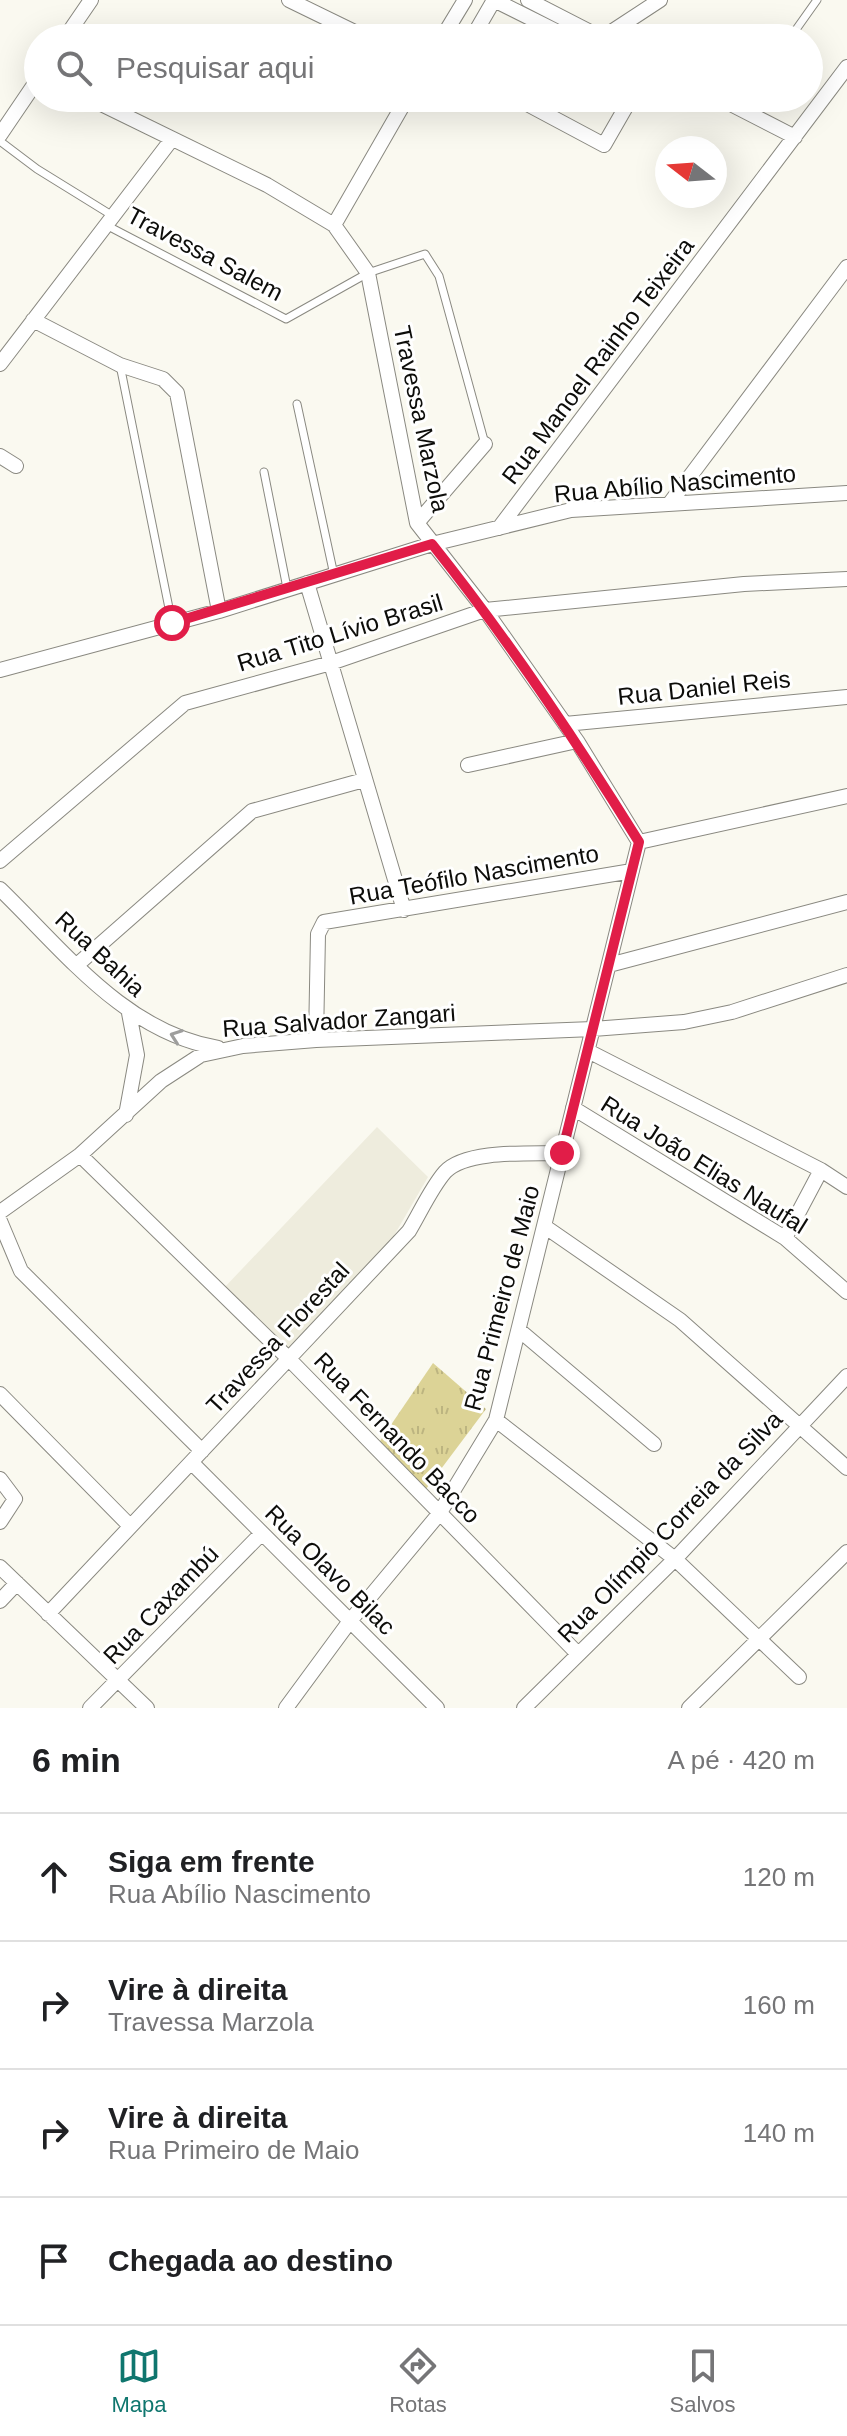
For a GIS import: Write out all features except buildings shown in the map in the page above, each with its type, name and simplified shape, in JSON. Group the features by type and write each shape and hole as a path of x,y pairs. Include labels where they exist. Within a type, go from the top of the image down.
{"street":[{"path":"75,24 91,0"},
{"path":"289,0 338,24"},
{"path":"450,24 465,0"},
{"path":"480,24 494,0 542,24"},
{"path":"528,0 575,24"},
{"path":"623,24 660,0"},
{"name":"Rua Manoel Rainho Teixeira","path":"823,99 847,67"},
{"path":"0,138 24,101"},
{"name":"Travessa Marzola","path":"117,112 267,185 334,225 368,273 417,523 485,610 577,741 639,842"},
{"path":"334,225 399,112"},
{"path":"542,112 604,145 623,112"},
{"path":"757,112 795,137"},
{"name":"Rua Manoel Rainho Teixeira","path":"499,528 814,112"},
{"path":"0,364 172,139"},
{"path":"670,503 847,267"},
{"path":"33,320 120,365 163,379 177,393 219,611"},
{"path":"417,523 485,444"},
{"path":"0,456 16,466"},
{"name":"Rua Abílio Nascimento","path":"0,670 219,611 432,544 571,510 846,491"},
{"name":"Rua Tito Lívio Brasil","path":"0,861 185,703 331,663 485,610 744,584 847,579"},
{"path":"307,583 404,910"},
{"name":"Rua Daniel Reis","path":"565,724 847,697"},
{"path":"468,765 577,741"},
{"path":"78,964 252,811 364,780"},
{"path":"639,842 847,796"},
{"name":"Rua Primeiro de Maio","path":"286,1708 350,1621 439,1514 496,1420 639,842"},
{"name":"Rua Teófilo Nascimento","path":"316,1040 318,934 324,922 632,871"},
{"name":"Rua Bahia","path":"0,889 129,1013 171,1035 226,1049"},
{"path":"609,965 847,902"},
{"name":"Rua Salvador Zangari","path":"0,1212 80,1155 174,1073 201,1055 226,1049 316,1040 593,1029 684,1022 847,975"},
{"path":"126,1115 137,1055 129,1013"},
{"path":"588,1051 821,1170 847,1187"},
{"name":"Rua João Elias Naufal","path":"573,1108 785,1238 847,1292"},
{"name":"Travessa Florestal","path":"48,1614 409,1231 446,1171 462,1161 481,1157 562,1153"},
{"name":"Rua Fernando Bacco","path":"80,1155 288,1358 578,1654"},
{"path":"785,1238 821,1170"},
{"path":"0,1221 21,1271 202,1451"},
{"path":"544,1226 680,1320 847,1468"},
{"path":"519,1330 654,1444"},
{"name":"Rua Olímpio Correia da Silva","path":"524,1708 675,1559 847,1376"},
{"path":"0,1394 130,1526"},
{"path":"496,1420 675,1559 799,1677"},
{"name":"Rua Olavo Bilac","path":"192,1463 437,1708"},
{"path":"0,1479 15,1499 0,1522"},
{"name":"Rua Caxambú","path":"90,1708 262,1533"},
{"path":"689,1708 847,1552"},
{"path":"0,1567 147,1708"},
{"path":"0,1601 17,1583"}],"lane":[{"path":"800,24 817,0"},
{"path":"0,138 37,169 110,221"},
{"name":"Travessa Salem","path":"110,221 286,319 368,273"},
{"path":"368,273 425,254 439,276 485,444"},
{"path":"120,365 172,623"},
{"path":"297,404 334,575"},
{"path":"264,472 287,588"}],"shaded area":[{"path":"377,1127 428,1177 392,1239 285,1352 223,1289"}],"green space":[{"path":"433,1363 486,1409 426,1489 380,1441"}],"route":[{"path":"172,623 432,544 485,610 577,741 639,842 562,1153"}]}
